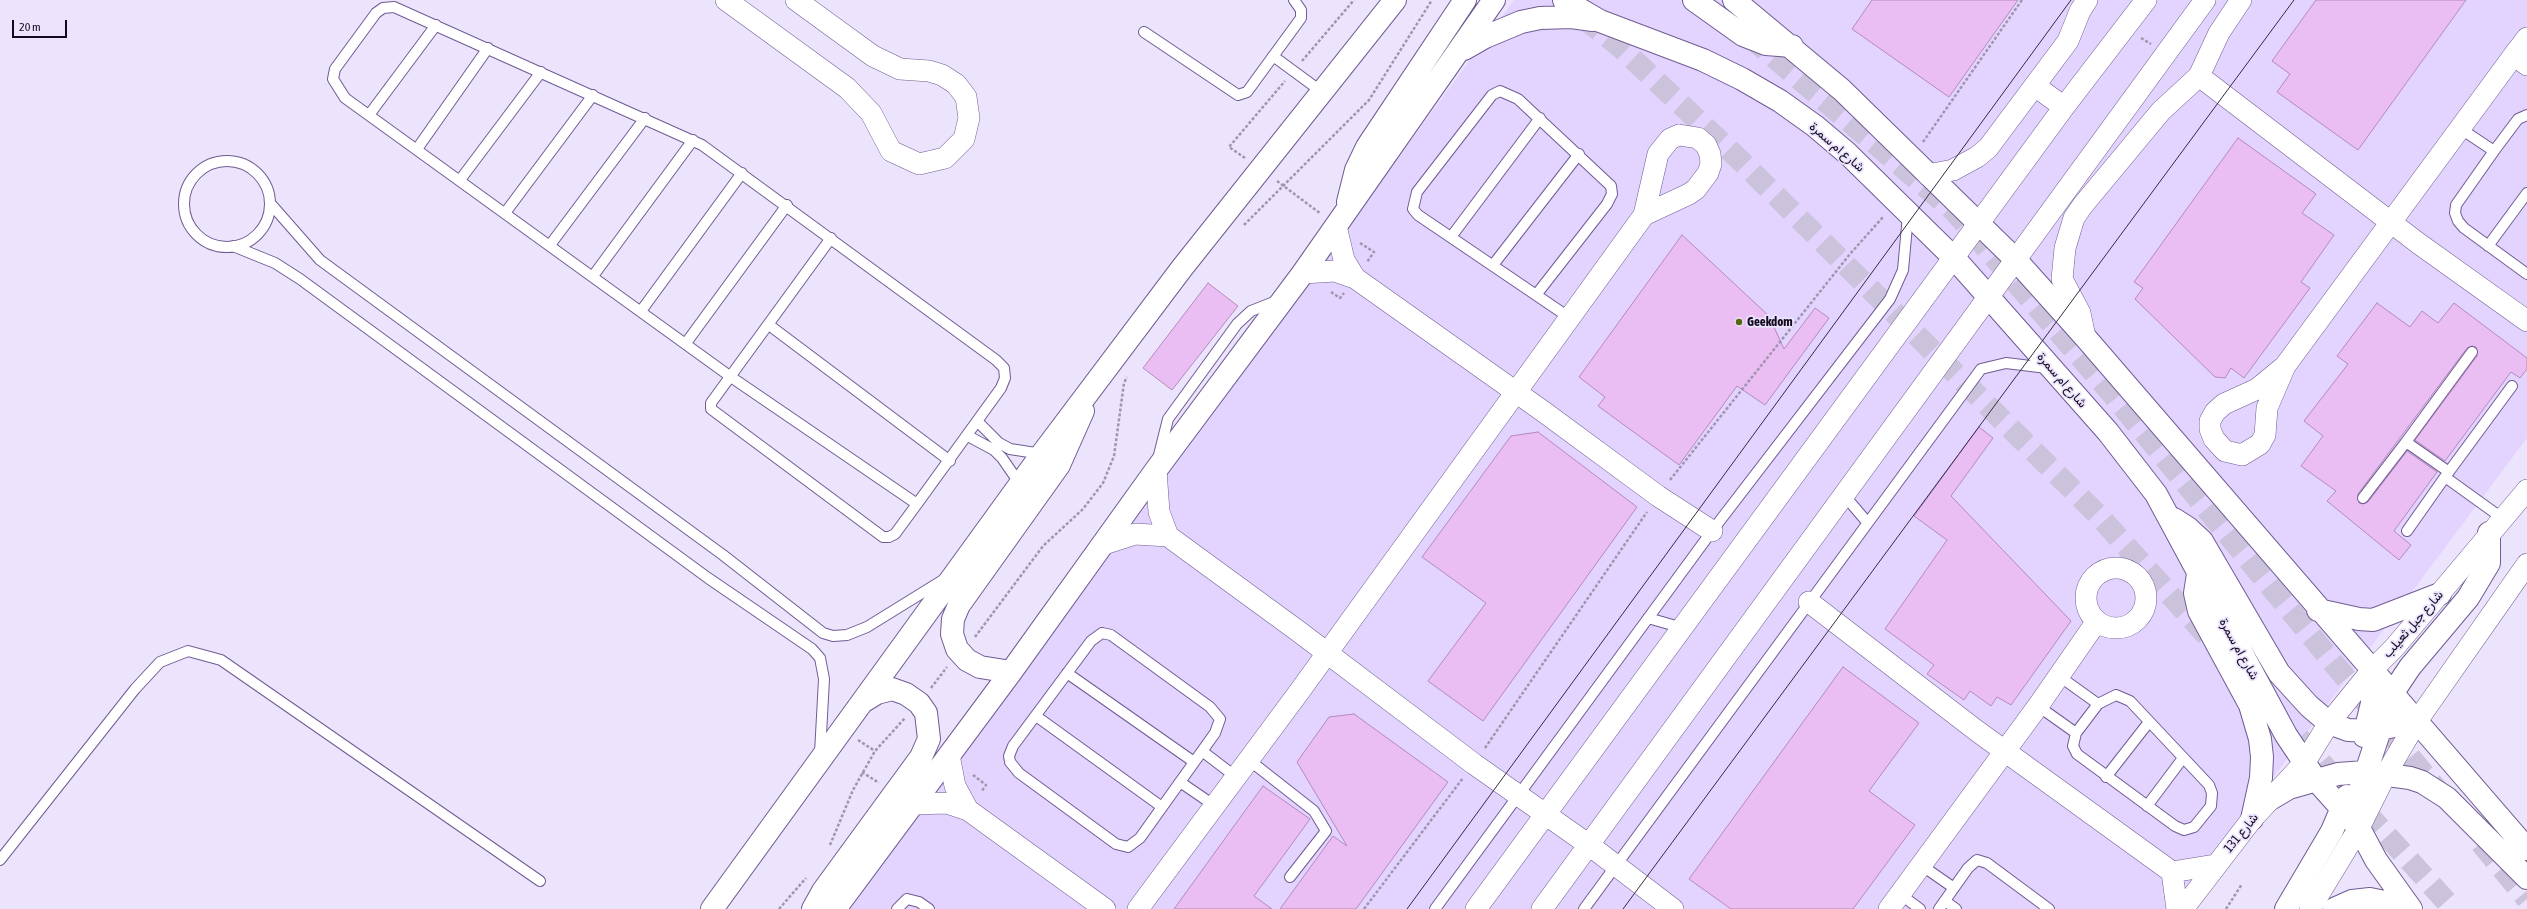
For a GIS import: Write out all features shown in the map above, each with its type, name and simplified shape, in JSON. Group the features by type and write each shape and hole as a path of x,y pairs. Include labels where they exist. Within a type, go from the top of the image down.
{"street":[{"path":"726,0 847,88 871,113 891,151 919,164 945,158 964,139 969,118 966,97 956,84 942,75 929,71 911,70 890,65 873,56 796,0"},
{"path":"1355,278 1344,260 1341,219 1356,170 1367,147 1465,0"},
{"path":"835,909 1012,672 1156,470 1303,273 1460,52 1494,0"},
{"name":"شارع ام سمرة","path":"1564,0 1600,21 1703,60 1742,79 1780,101 1815,126 1848,154 1955,259 2108,432 2156,494 2286,735 2310,771 2359,828 2376,860 2410,908"},
{"path":"1694,0 1743,35 1766,44 1792,46"},
{"path":"1734,0 1792,46 1842,90 1979,226 2015,259 2085,337 2318,610 2392,694 2418,721 2527,849"},
{"path":"1928,175 1954,170 1971,161 1988,148 2036,86 2068,41 2086,0"},
{"path":"1476,909 1955,259 2064,107 2146,0"},
{"path":"1542,909 2205,0"},
{"path":"2085,337 2080,313 2062,279 2065,248 2074,218 2082,205 2161,111 2199,76 2213,43 2241,0"},
{"path":"712,909 1042,454 1182,268 1393,1"},
{"path":"1460,52 1485,37 1521,22 1540,18 1571,17 1600,21"},
{"path":"2285,366 2461,129 2521,60 2527,38"},
{"path":"2199,76 2392,223 2527,321"},
{"path":"2036,86 2064,107"},
{"path":"1138,909 1328,653 1644,215"},
{"path":"1303,273 1335,271 1355,278 1516,392 1658,496 1712,531"},
{"path":"1012,672 980,667 967,660 957,649 952,634 953,619 958,605 1059,465 1082,417 1090,391"},
{"path":"1156,470 1159,512 1168,536"},
{"name":"شارع جبل ثعيلب","path":"2310,771 2329,723 2372,670 2440,594 2527,490"},
{"path":"2169,516 2188,528 2202,541 2279,673 2301,699 2329,723 2348,730 2373,730 2418,721"},
{"path":"2373,730 2392,694 2410,667 2468,598 2486,569 2489,563 2496,526"},
{"path":"1104,544 1135,534 1168,536 1328,653 1474,764 1544,815 1616,864 1674,909"},
{"path":"2286,909 2324,846 2342,808 2369,773 2418,721 2527,564"},
{"path":"2198,574 2195,593 2198,611 2250,705 2260,740 2262,757 2261,778 2252,819"},
{"path":"2318,610 2359,619 2373,620 2440,594"},
{"path":"1809,602 2005,751 2172,872 2215,865"},
{"path":"1894,902 2038,706 2097,621"},
{"path":"2310,909 2359,828 2359,798 2369,773 2373,730 2372,670"},
{"path":"813,909 823,891 921,757 929,739 929,726 926,713 919,703 906,694 892,689 877,693 864,701"},
{"path":"950,755 956,786 968,810"},
{"path":"2267,801 2289,788 2310,771 2369,773 2422,782 2447,798 2527,878"},
{"name":"شارع 131","path":"2183,909 2215,865 2267,801"},
{"path":"913,804 947,803 968,810 1105,909"},
{"path":"2172,872 2177,909"},
{"path":"2334,909 2352,900 2370,900 2410,908"}],"lane":[{"path":"1144,32 1238,95 1247,92 1301,18 1301,10 1294,0"},
{"path":"832,238 731,377 711,403 713,412 883,537 889,538 895,534 968,436 1001,388 1005,378 1004,368 996,360 832,238 713,151 645,118 436,25 394,7 384,8 376,13 335,69 333,79 345,98 731,377 917,504"},
{"path":"369,115 436,25"},
{"path":"417,149 488,48"},
{"path":"1273,56 1322,92"},
{"path":"460,180 541,72"},
{"path":"1536,295 1607,204 1612,194 1611,186 1579,154 1518,99 1508,93 1500,91 1492,95 1417,192 1413,208 1418,215 1493,265 1536,295 1570,318"},
{"path":"505,213 592,95"},
{"path":"2527,115 2518,119 2494,151 2456,205 2454,213 2464,228 2527,274"},
{"path":"550,245 645,118"},
{"path":"1451,238 1540,118"},
{"path":"2461,129 2494,151"},
{"path":"593,276 693,140"},
{"path":"1493,265 1579,154"},
{"path":"238,162 257,173 268,192 270,203 267,218 260,232 243,244 223,247 206,241 192,229 184,207 185,195 197,173 216,163 238,162"},
{"path":"641,311 742,173"},
{"path":"2488,246 2527,194"},
{"path":"270,203 320,260 723,555 823,633 833,636 847,635 867,627 960,569"},
{"path":"686,343 786,205"},
{"path":"1434,909 1712,531 1890,300 1903,270 1903,207"},
{"path":"233,246 275,263 300,279 708,578 812,649 820,658 824,680 820,762"},
{"path":"769,325 950,460"},
{"path":"2363,498 2472,352"},
{"path":"1584,909 1867,522 1981,369 2006,362 2024,363 2051,369"},
{"path":"2407,531 2512,386"},
{"path":"978,422 999,443 1010,449 1042,454"},
{"path":"968,436 994,450 1002,458 1020,484"},
{"path":"2406,442 2447,475 2496,526"},
{"path":"1844,495 1867,522"},
{"path":"1648,618 1683,628"},
{"path":"1102,633 1111,635 1220,718 1219,725 1180,782 1140,838 1128,847 1121,846 1019,773 1010,762 1009,756 1013,746 1067,673 1095,637 1102,633"},
{"path":"0,860 135,689 160,662 188,651 221,660 540,880"},
{"path":"1067,673 1194,762"},
{"path":"2059,676 2098,704"},
{"path":"2116,695 2124,697 2149,722 2209,785 2212,793 2211,806 2200,822 2194,827 2184,830 2147,806 2077,754 2073,746 2076,733 2098,704 2116,695"},
{"path":"2038,706 2076,733"},
{"path":"1036,716 1162,807"},
{"path":"2106,777 2149,722"},
{"path":"1202,751 1236,777"},
{"path":"2147,806 2183,758"},
{"path":"1249,760 1314,811 1326,831 1290,877"},
{"path":"1180,782 1215,806"},
{"path":"1956,909 1942,905 1972,864 1982,861 2049,909"},
{"path":"1921,865 1954,888"},
{"path":"897,909 907,900 919,902 929,909"},
{"path":"1894,902 1920,909"}],"path":[{"path":"1239,230 1369,100 1432,0"},
{"path":"1918,148 2022,0"},
{"path":"1364,909 1474,764 1658,496 1850,254 1903,207"},
{"path":"827,852 853,790 875,751 962,654 1044,546 1083,509 1103,483 1114,456 1124,382 1128,376"},
{"path":"779,909 808,875"},
{"path":"2226,909 2242,884"}],"shaded area":[{"path":"1514,0 2527,0 2527,438 2175,909 847,909"}],"building":[{"path":"1872,0 2018,0 1949,97 1852,29"},
{"path":"2316,0 2466,0 2358,150 2277,92 2290,74 2272,61"},
{"path":"2238,138 2316,194 2302,213 2334,235 2301,282 2310,288 2244,378 2231,368 2225,378 2215,377 2135,299 2143,288 2134,282"},
{"path":"1682,235 1769,316 1784,349 1815,308 1829,318 1765,405 1737,386 1679,465 1598,406 1605,397 1579,377"},
{"path":"1208,283 1238,306 1172,390 1143,368"},
{"path":"2377,303 2410,327 2422,311 2438,323 2454,303 2527,358 2527,369 2520,378 2511,372 2445,461 2415,440 2477,356 2476,347 2472,346 2467,348 2358,494 2359,503 2363,504 2368,502 2407,451 2437,472 2394,531 2411,545 2399,560 2327,501 2336,491 2301,466 2323,436 2304,421 2348,364 2337,356"},
{"path":"1979,427 1993,438 1951,496 2071,621 2011,705 1997,697 1991,706 1970,691 1964,700 1927,674 1934,665 1885,629 1947,540 1914,516"},
{"path":"1538,432 1637,507 1483,721 1428,681 1486,603 1422,557 1511,436"},
{"path":"1843,667 1919,723 1869,791 1915,825 1853,909 1731,909 1689,879"},
{"path":"1354,714 1448,782 1356,909 1280,909 1333,836 1347,846 1297,762 1329,717"},
{"path":"1263,786 1310,819 1254,896 1272,909 1174,909"}],"tunnel":[{"path":"1582,17 1618,45 1743,163 2100,517 2209,638"},
{"path":"1749,36 1955,212 2113,395 2368,705"},
{"path":"2389,732 2440,793"},
{"path":"2299,738 2453,909"},
{"path":"2481,843 2527,899"}],"tram line":[{"path":"1407,909 2071,0"},
{"path":"1623,909 2294,0"}],"place":[{"name":"Geekdom","path":"1739,322"}]}
